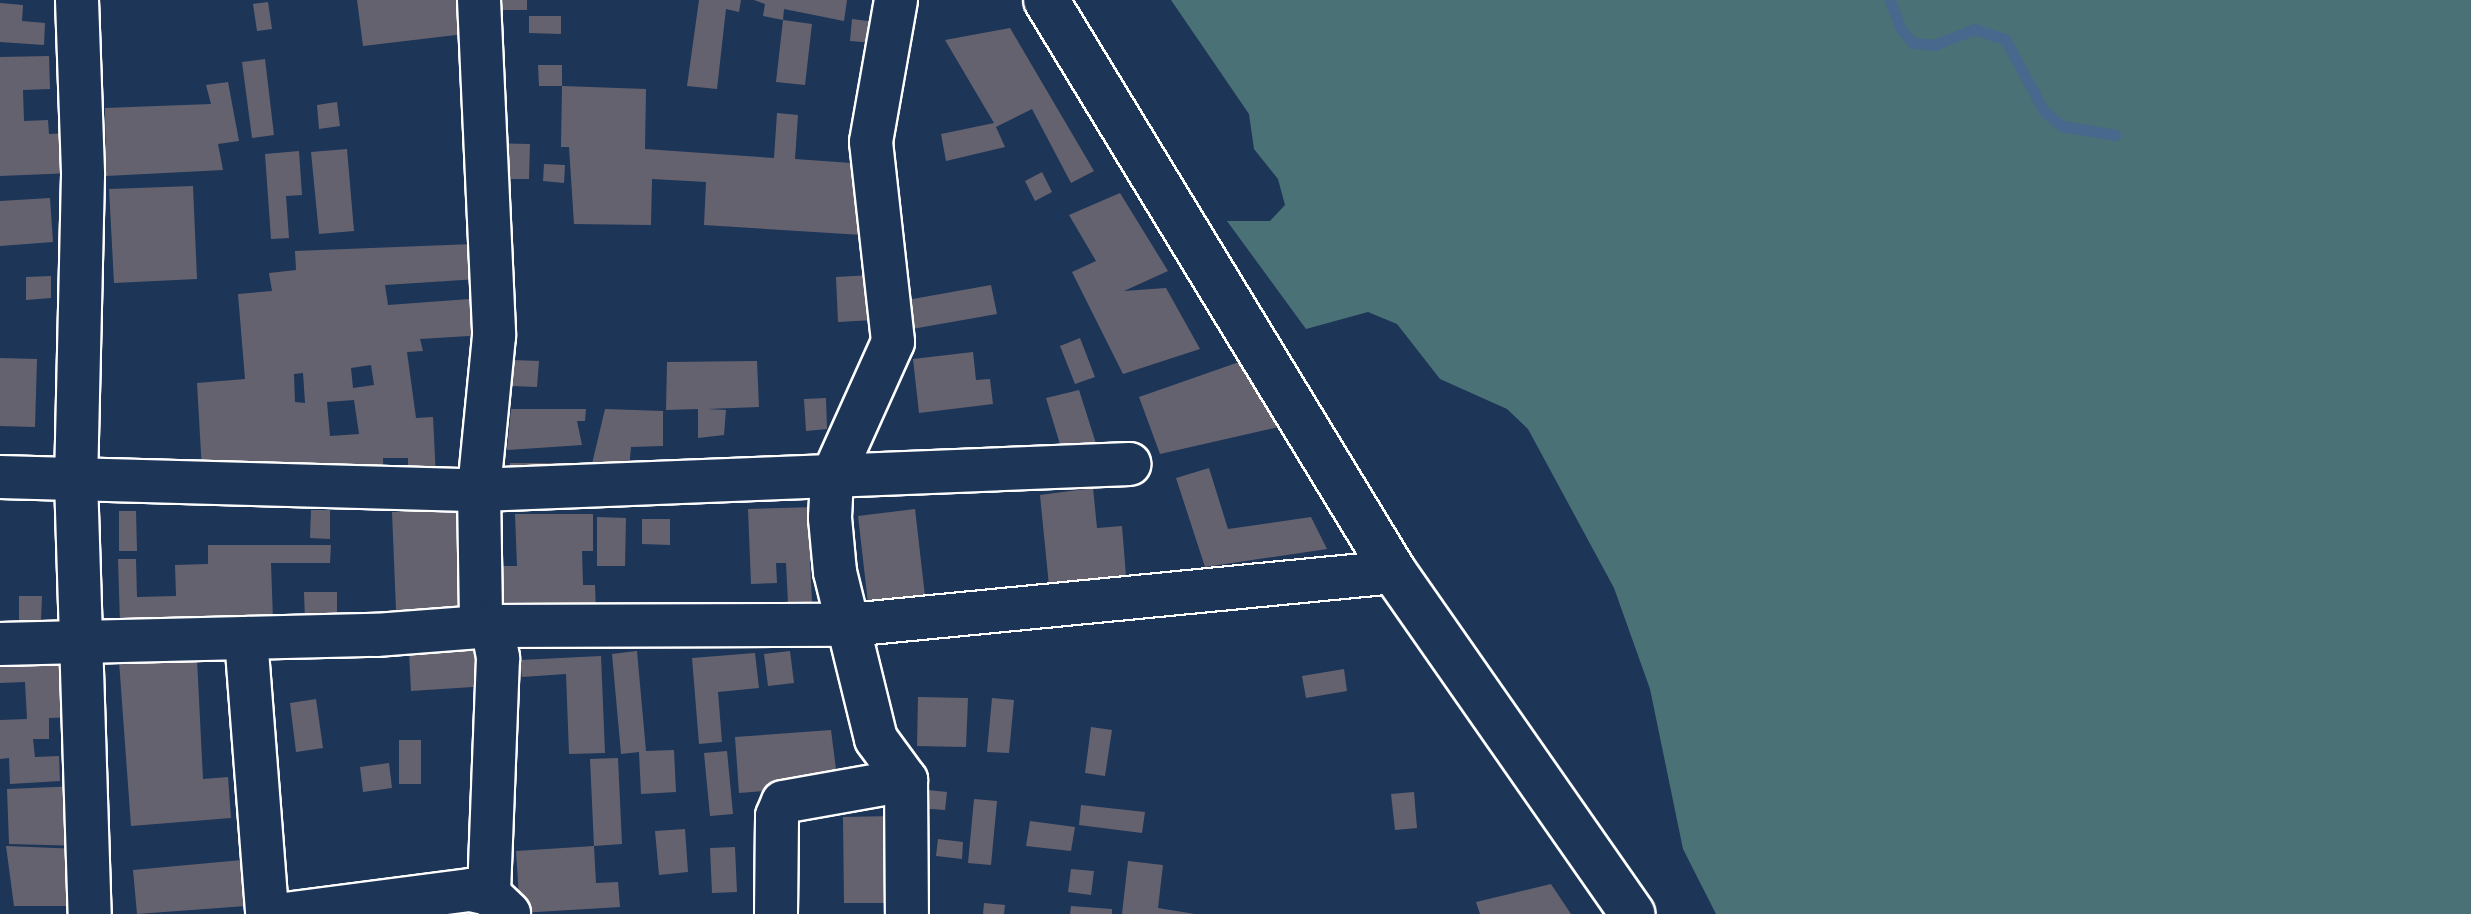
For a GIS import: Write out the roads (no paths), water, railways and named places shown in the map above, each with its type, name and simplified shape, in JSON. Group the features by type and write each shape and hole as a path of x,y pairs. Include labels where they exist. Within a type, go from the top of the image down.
{"street":[{"path":"77,0 83,175 76,479 84,646 90,914"},
{"path":"479,0 494,336 479,490 481,624 492,626"},
{"path":"896,0 871,142 893,342 832,478 835,572 876,739 906,780 907,914"},
{"path":"1046,1 1394,572 1633,914"},
{"path":"0,477 479,490 1129,464"},
{"path":"0,644 84,646 492,626 849,625 1394,572"},
{"path":"285,914 471,890 499,904 497,685 492,626"},
{"path":"246,638 267,914"},
{"path":"776,914 777,816 783,802 906,780"}],"waterway":[{"path":"1890,0 1900,28 1913,43 1934,45 1974,29 2005,39 2044,111 2062,126 2115,135"}]}
